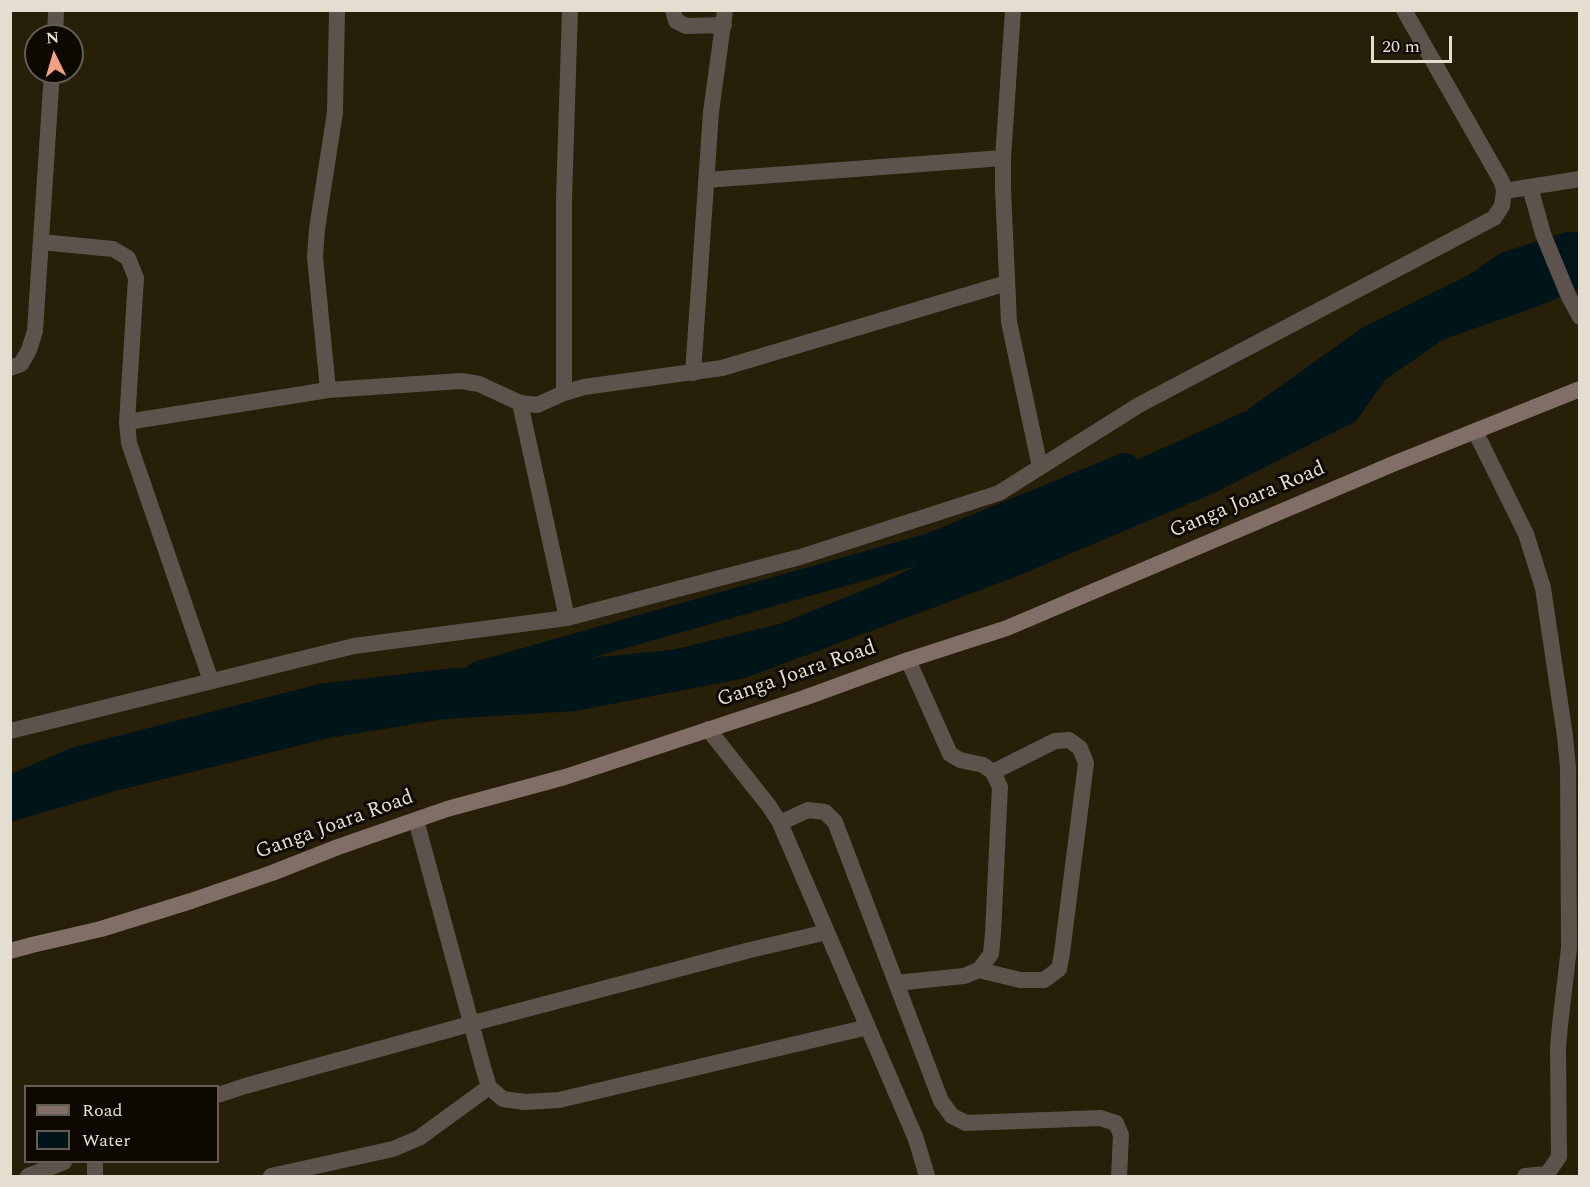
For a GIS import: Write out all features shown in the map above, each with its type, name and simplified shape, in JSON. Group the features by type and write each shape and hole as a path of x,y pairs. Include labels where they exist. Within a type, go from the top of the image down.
{"main road":[{"name":"Ganga Joara Road","path":"10,951 101,929 191,901 447,809 565,777 1007,628 1372,473 1580,389"}],"street":[{"path":"328,390 315,257 335,112 337,10"},
{"path":"564,393 564,199 570,10"},
{"path":"673,10 676,21 686,26 724,18 711,112 693,373"},
{"path":"1013,10 1003,158 1009,322 1040,467"},
{"path":"10,731 354,646 567,618 811,554 999,493 1139,405 1494,218 1502,206 1504,191 1502,182 1404,10"},
{"path":"10,368 21,364 35,332 51,84"},
{"path":"706,180 1003,158"},
{"path":"1504,191 1580,179"},
{"path":"1530,187 1543,234 1569,297 1580,317"},
{"path":"41,242 113,249 128,258 136,278 127,423 129,444 211,681"},
{"path":"127,423 328,390 461,381 479,384 520,404 537,405 584,387 722,368 1007,283"},
{"path":"520,404 567,618"},
{"path":"1475,431 1526,534 1543,588 1572,736 1568,768 1569,948 1573,973 1560,1024 1558,1048 1559,1157 1547,1174 1525,1176"},
{"path":"896,983 964,976 979,970 991,954 1000,787 993,772 983,765 960,760 950,754 908,660"},
{"path":"708,729 780,823 916,1139 927,1176"},
{"path":"979,970 1020,980 1044,980 1059,969 1086,763 1080,748 1069,740 1055,741 993,772"},
{"path":"780,823 808,810 825,813 835,822 941,1101 952,1116 966,1123 1100,1118 1116,1123 1121,1136 1119,1176"},
{"path":"416,820 489,1087 503,1099 525,1102 559,1100 868,1027"},
{"path":"219,1095 470,1024 827,932"},
{"path":"271,1176 393,1149 419,1138 489,1087"},
{"path":"28,1176 59,1163"}],"water":[{"path":"1566,232 1579,232 1579,290 1444,339 1385,380 1356,421 1214,493 1015,577 745,678 576,711 444,719 329,738 119,790 11,822 11,774 71,748 319,684 445,669 672,650 780,624 879,584 1123,466 1246,411 1362,328 1469,275 1501,253"}],"waterway":[{"path":"479,675 931,547 1125,467"}]}
